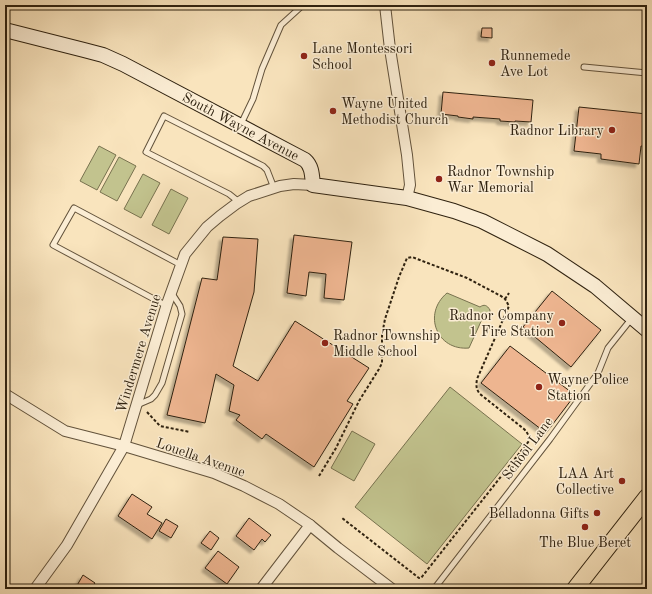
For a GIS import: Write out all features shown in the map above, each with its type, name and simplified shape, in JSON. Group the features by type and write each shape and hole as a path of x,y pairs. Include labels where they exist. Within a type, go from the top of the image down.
{"highway":[{"path":"575,589 644,507"}],"main road":[{"name":"South Wayne Avenue","path":"5,30 103,55 123,64 305,160 309,164 313,185"},
{"path":"313,185 407,198 454,211 482,221 547,254 595,286 647,330"}],"street":[{"path":"385,5 390,49 407,155 410,185 407,198"},
{"name":"Windermere Avenue","path":"35,589 67,545 124,446 171,292 185,254 207,227 249,196 274,188 294,184 313,185"},
{"name":"Louella Avenue","path":"5,394 65,431 124,446 214,473 244,486 279,504 310,525 392,589"},
{"path":"261,589 310,525"}],"lane":[{"path":"240,126 253,98 262,69 281,25 304,5"},
{"path":"584,67 647,73"},
{"path":"239,202 229,194 146,152 164,116 263,166 267,170 274,188"},
{"path":"167,306 53,245 74,208 181,265"},
{"path":"136,406 155,395 162,383 182,314 180,306 171,292"},
{"name":"School Lane","path":"434,589 550,439 598,373 608,348 632,317"}],"path":[{"path":"319,476 336,448 359,401 379,370 382,362 382,334 385,319 399,276 407,258 412,257 454,273 505,299 509,306 477,380 476,386 477,391 480,394 528,432 529,441 421,578 419,578 342,518"},
{"path":"505,299 508,293"},
{"path":"147,412 160,426 190,432"}],"green space":[{"path":"99,146 116,155 97,190 80,181"},
{"path":"119,157 136,166 117,201 100,192"},
{"path":"143,174 160,183 141,218 124,209"},
{"path":"171,189 188,198 169,234 152,225"},
{"path":"447,293 480,307 488,307 490,310 488,315 483,317 469,348 449,344 441,337 437,330 435,311 439,302"},
{"path":"450,387 522,444 427,564 355,507"},
{"path":"352,431 375,444 354,481 331,468"}],"building":[{"path":"482,28 492,28 492,38 481,37"},
{"path":"443,92 533,100 531,122 500,121 500,119 473,117 473,119 441,114"},
{"name":"Radnor Library","path":"579,107 647,114 647,146 641,146 639,164 601,159 601,154 574,151"},
{"path":"294,235 352,242 344,300 324,298 326,274 309,272 306,296 287,293"},
{"path":"223,237 258,239 254,292 233,366 258,381 295,321 369,368 347,401 353,404 314,467 266,434 262,439 236,420 240,415 229,411 234,385 216,374 205,423 167,415 202,278 217,280"},
{"path":"552,291 601,330 571,367 523,327"},
{"path":"510,346 575,395 546,433 481,383"},
{"path":"132,494 152,507 147,514 162,523 152,539 118,516"},
{"path":"249,518 271,535 265,542 262,539 254,550 236,536"},
{"path":"166,519 178,526 171,538 159,531"},
{"path":"210,531 219,538 211,550 201,543"},
{"path":"218,551 239,567 227,584 205,568"},
{"path":"83,575 95,583 91,589 75,589"}],"place":[{"name":"Lane Montessori School","path":"304,56"},
{"name":"Runnemede Ave Lot","path":"492,63"},
{"name":"Wayne United Methodist Church","path":"333,111"},
{"name":"Radnor Library","path":"612,130"},
{"name":"Radnor Township War Memorial","path":"439,179"},
{"name":"Radnor Company 1 Fire Station","path":"562,323"},
{"name":"Radnor Township Middle School","path":"325,343"},
{"name":"Wayne Police Station","path":"539,387"},
{"name":"LAA Art Collective","path":"622,481"},
{"name":"Belladonna Gifts","path":"597,513"},
{"name":"The Blue Beret","path":"585,527"}]}
